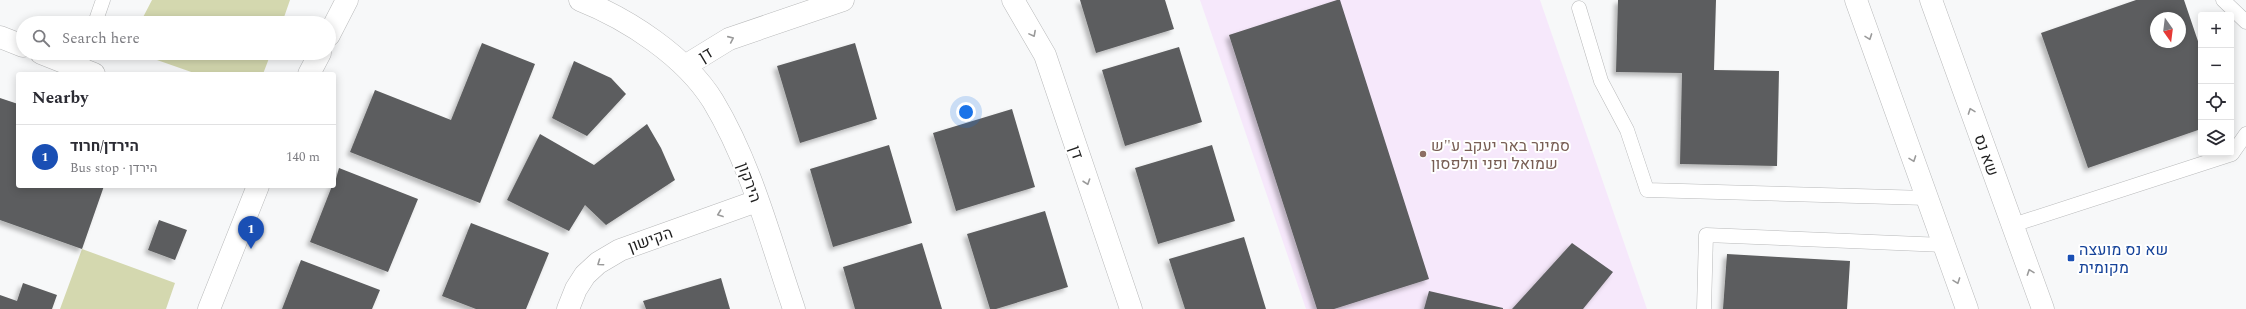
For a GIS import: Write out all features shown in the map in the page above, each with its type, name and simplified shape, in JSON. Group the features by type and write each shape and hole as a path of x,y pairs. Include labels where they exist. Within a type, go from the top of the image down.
{"street":[{"path":"336,21 346,0"},
{"name":"דן","path":"580,0 643,32 685,66 729,39 843,0"},
{"name":"דן","path":"1013,0 1044,55 1131,309"},
{"path":"1856,0 1967,309"},
{"name":"שא נס","path":"1932,0 2043,309"},
{"path":"0,37 16,43"},
{"path":"67,60 86,65"},
{"path":"310,72 316,60"},
{"name":"הירקון","path":"685,66 712,100 739,151 794,309"},
{"path":"209,309 257,188"},
{"name":"הקישון","path":"568,309 576,289 585,275 598,263 620,250 757,201"}],"lane":[{"path":"97,16 103,0"},
{"path":"2223,0 2246,22"},
{"path":"1579,8 1601,80 1627,130 1648,190 1927,198"},
{"path":"2013,225 2232,154 2246,134"},
{"path":"1704,309 1706,235 1944,245"}],"shaded area":[{"name":"סמינר באר יעקב ע\"ש שמואל ופני וולפסון","path":"1200,0 1540,0 1647,309 1306,309"}],"green space":[{"path":"152,0 290,0 284,16 144,16"},
{"path":"157,60 268,60 264,72 191,72"},
{"path":"82,249 175,283 166,309 60,309"}],"building":[{"path":"1080,0 1165,0 1174,29 1096,53"},
{"path":"1340,0 1429,279 1334,309 1317,309 1229,35"},
{"path":"1618,0 1716,0 1714,70 1779,71 1777,166 1680,164 1682,73 1616,72"},
{"path":"2136,0 2184,0 2198,41 2198,130 2088,168 2041,33"},
{"path":"482,43 535,64 480,203 350,152 375,90 451,120"},
{"path":"855,43 877,119 800,143 777,66"},
{"path":"1179,47 1202,122 1125,146 1102,70"},
{"path":"574,61 611,78 626,94 587,136 552,118"},
{"path":"0,98 16,103 16,188 103,188 82,249 0,220"},
{"path":"1012,109 1035,187 956,211 933,133"},
{"path":"647,124 661,148 675,180 606,225 585,205 569,231 507,200 540,134 594,165"},
{"path":"889,145 912,223 833,247 810,169"},
{"path":"1212,145 1235,221 1158,244 1135,168"},
{"path":"339,168 418,199 388,272 310,242 331,188 336,188 336,179"},
{"path":"1045,211 1068,287 996,309 990,309 967,234"},
{"path":"159,220 187,230 175,260 148,250"},
{"path":"471,223 549,253 526,309 476,309 442,296"},
{"path":"1244,237 1266,309 1185,309 1169,259"},
{"path":"922,243 942,309 855,309 843,267"},
{"path":"1572,243 1613,272 1583,309 1512,309"},
{"path":"1727,254 1850,261 1847,309 1723,309"},
{"path":"301,260 380,290 372,309 282,309"},
{"path":"721,278 730,309 646,309 643,301"},
{"path":"23,283 57,295 52,309 0,309 0,295 17,301"},
{"path":"1429,291 1503,308 1503,309 1424,309"}],"place":[{"name":"סמינר באר יעקב ע\"ש שמואל ופני וולפסון","path":"1423,154"},
{"name":"הירדן/חרוד","path":"251,249"},
{"name":"שא נס מועצה מקומית","path":"2071,258"}]}
